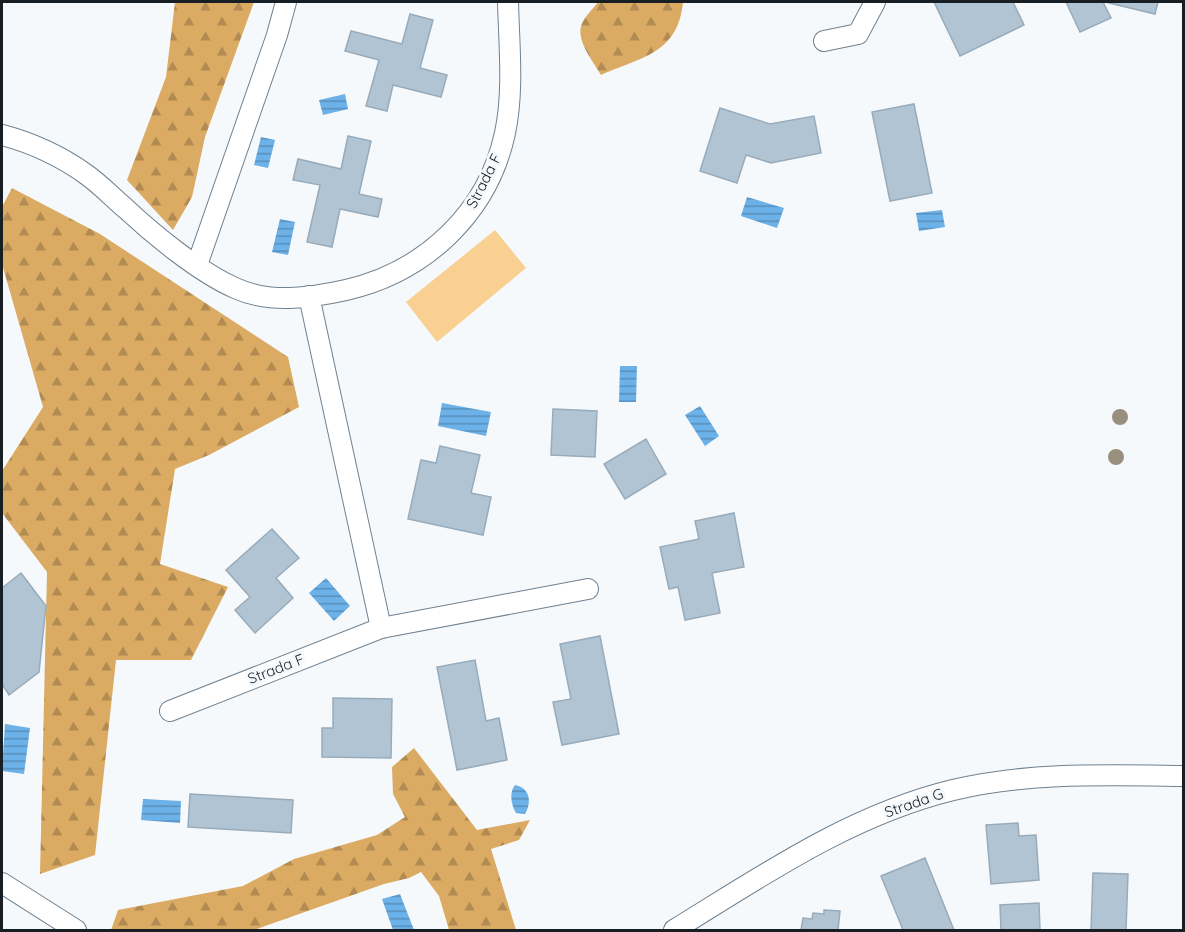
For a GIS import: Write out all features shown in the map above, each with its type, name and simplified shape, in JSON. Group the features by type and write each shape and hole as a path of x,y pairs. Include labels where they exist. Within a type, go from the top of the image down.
{"street":[{"path":"196,265 277,35 286,2"},
{"name":"Strada F","path":"2,135 47,152 80,171 106,190 181,255 236,289 250,294 281,298 309,296 356,287 384,278 435,248 462,222 480,195 498,159 505,132 509,102 508,2"},
{"path":"824,41 858,34 875,2"},
{"path":"309,296 381,628"},
{"name":"Strada F","path":"170,711 381,628 588,589"},
{"name":"Strada G","path":"674,930 827,838 925,798 954,790 1020,779 1093,775 1184,776"},
{"path":"2,883 76,930"}],"green space":[{"path":"175,2 254,2 205,137 192,197 173,230 127,180 166,77"},
{"path":"598,2 683,2 680,19 674,33 665,43 643,58 601,75 587,51 580,32 584,19"},
{"path":"12,188 100,234 288,357 299,407 209,455 175,469 160,564 228,587 191,660 116,660 95,855 40,874 47,572 2,513 2,471 43,407 2,264 2,207"},
{"path":"414,748 477,830 530,820 519,840 491,849 516,930 449,930 439,896 421,872 254,930 111,930 118,910 243,886 294,859 377,835 405,817 393,794 392,767"}],"shaded area":[{"path":"495,230 526,268 437,342 406,302"}],"water":[{"path":"345,94 348,109 323,115 319,100"},
{"path":"261,137 275,140 268,168 254,165"},
{"path":"747,197 784,208 777,228 741,216"},
{"path":"942,210 945,227 919,231 916,213"},
{"path":"280,219 295,222 288,255 272,252"},
{"path":"620,366 637,366 636,402 619,402"},
{"path":"442,403 491,412 486,436 438,426"},
{"path":"700,406 719,436 705,446 685,415"},
{"path":"326,578 350,606 334,621 309,593"},
{"path":"5,724 30,728 24,774 2,771"},
{"path":"515,785 527,792 529,800 525,814 516,813 513,806 511,795"},
{"path":"143,799 181,801 180,823 141,820"},
{"path":"400,894 414,930 393,930 382,899"}],"building":[{"path":"934,2 1013,2 1024,25 960,56"},
{"path":"1066,2 1103,2 1111,18 1080,32"},
{"path":"1105,2 1158,2 1155,14"},
{"path":"410,14 433,20 420,68 447,75 441,97 393,85 387,111 366,106 379,60 345,51 351,31 402,44"},
{"path":"914,104 932,193 890,201 872,112"},
{"path":"720,108 770,124 814,116 821,153 771,163 746,155 737,183 700,171"},
{"path":"348,136 371,141 359,194 382,199 378,217 340,209 332,247 307,242 320,185 293,180 298,159 341,169"},
{"path":"553,409 597,411 595,457 551,455"},
{"path":"646,439 666,474 625,499 604,464"},
{"path":"440,446 480,455 471,493 491,497 483,535 408,519 421,460 436,463"},
{"path":"734,513 744,567 712,573 720,613 685,620 678,587 669,589 660,547 699,539 695,521"},
{"path":"272,529 299,558 276,578 293,598 255,633 235,610 250,597 226,570"},
{"path":"21,573 46,606 39,672 9,695 2,684 2,588"},
{"path":"600,636 619,734 562,745 553,702 571,699 560,644"},
{"path":"475,660 486,721 499,718 507,760 457,770 437,667"},
{"path":"333,698 392,699 391,758 322,757 322,728 333,728"},
{"path":"190,794 293,800 291,833 188,827"},
{"path":"1018,823 1019,836 1036,835 1039,880 991,884 986,825"},
{"path":"925,858 954,930 903,930 881,876"},
{"path":"1093,873 1128,874 1126,930 1091,930"},
{"path":"1039,903 1040,930 1001,930 1000,905"},
{"path":"824,910 840,911 838,930 801,930 803,918 812,919 813,913 824,914"}]}
